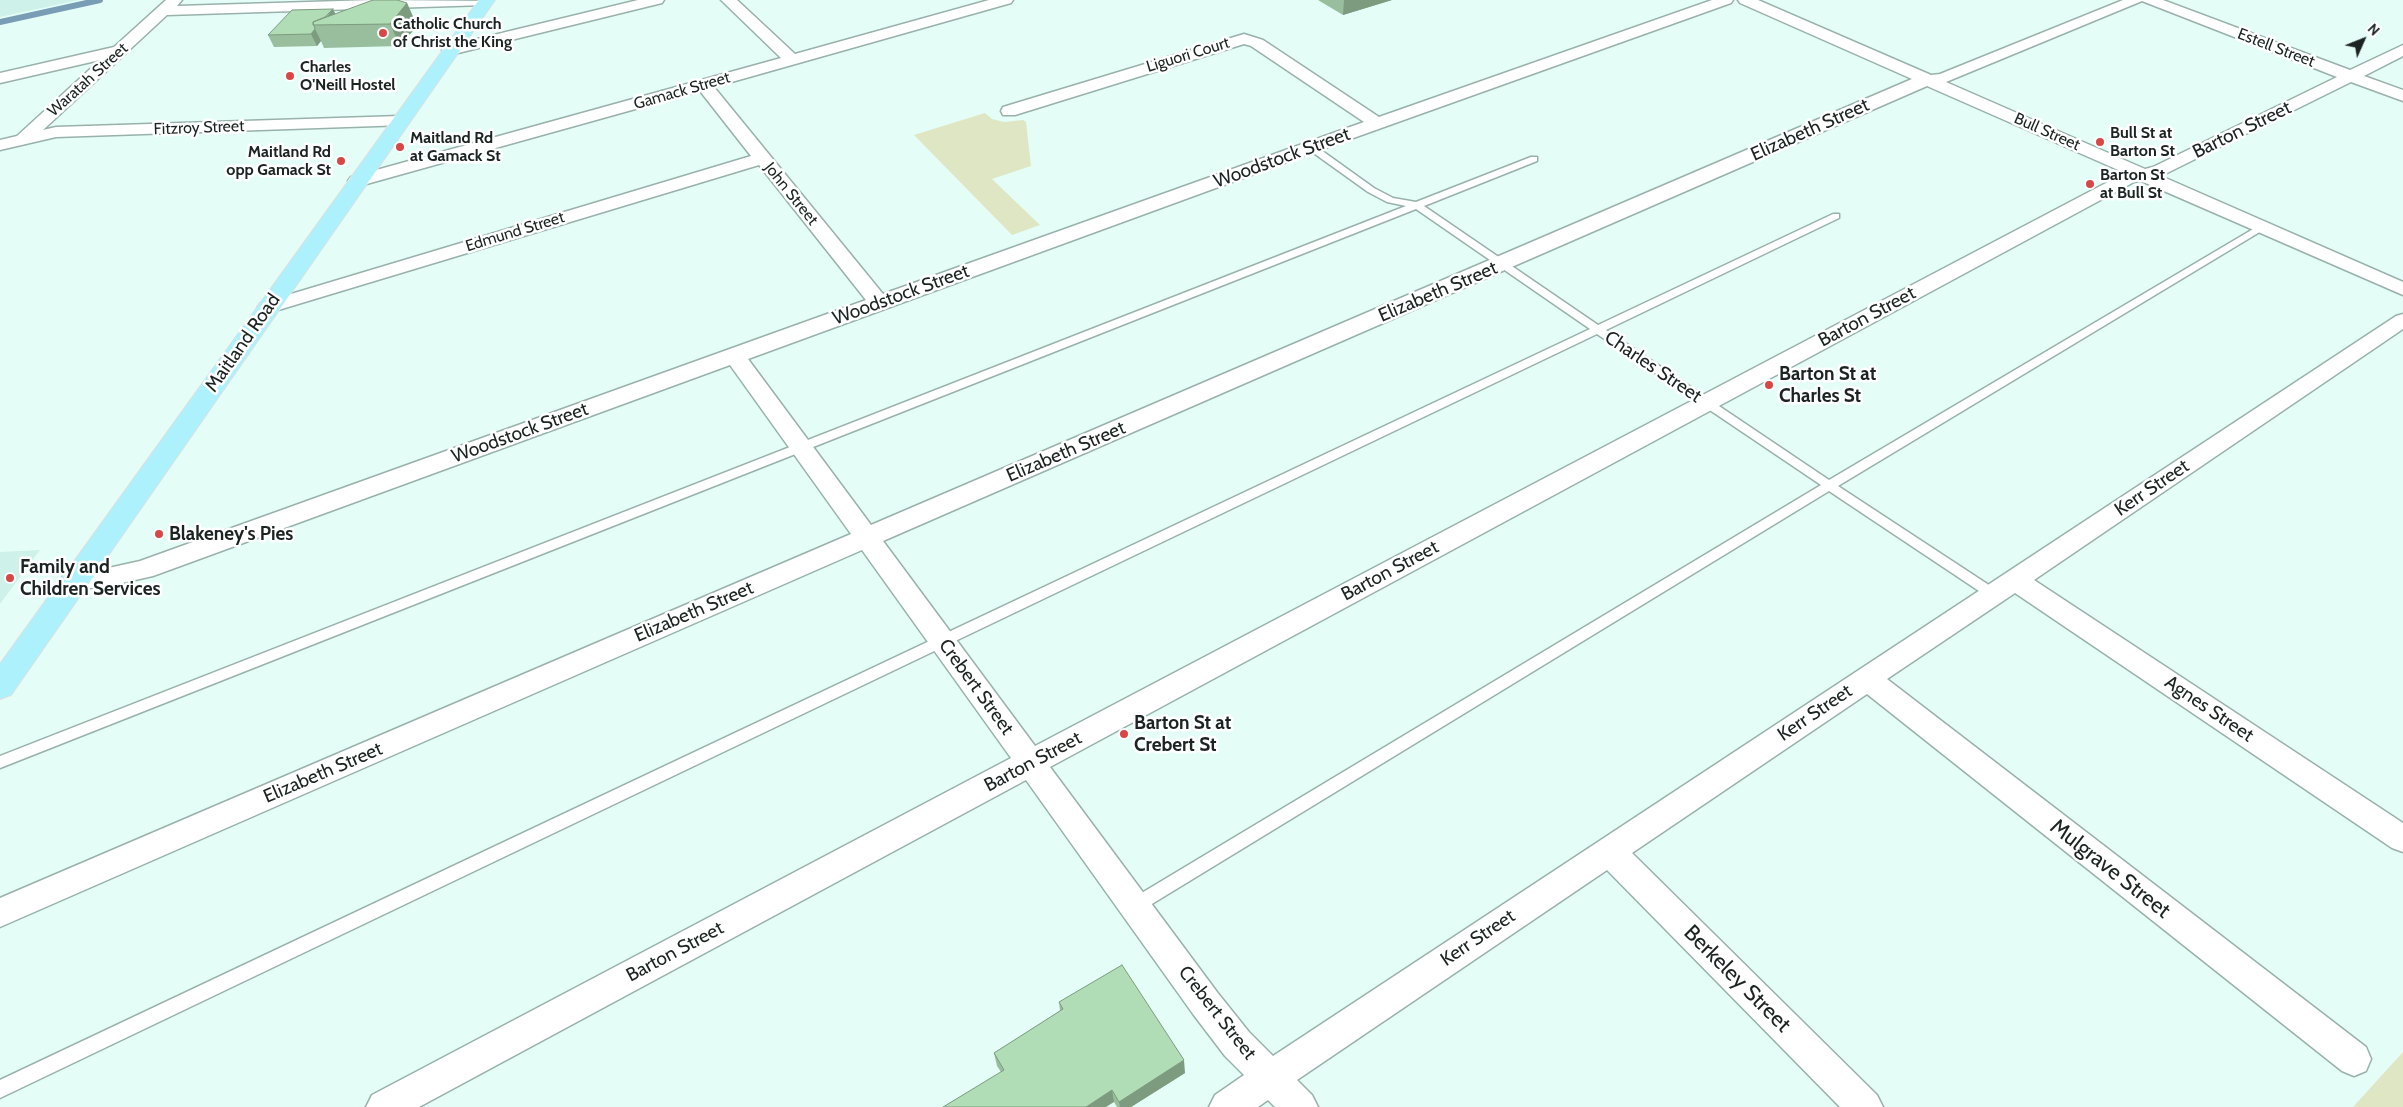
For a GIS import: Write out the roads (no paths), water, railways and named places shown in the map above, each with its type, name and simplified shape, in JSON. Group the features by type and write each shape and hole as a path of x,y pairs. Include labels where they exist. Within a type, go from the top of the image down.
{"main road":[{"name":"Maitland Road","path":"0,687 486,0"}],"street":[{"path":"169,5 486,0"},
{"path":"450,50 657,0"},
{"path":"728,0 792,60"},
{"name":"Gamack Street","path":"357,181 792,60 969,4 1006,0"},
{"name":"Woodstock Street","path":"74,580 104,578 144,569 1311,147 1726,0"},
{"name":"Bull Street","path":"1745,0 2403,289"},
{"name":"Elizabeth Street","path":"0,913 1916,83 1944,78 2136,0"},
{"name":"Estell Street","path":"2150,0 2403,96"},
{"name":"Waratah Street","path":"0,160 169,5"},
{"name":"Liguori Court","path":"1009,111 1244,39 1257,43 1378,124"},
{"name":"Barton Street","path":"384,1107 2128,178 2159,171 2403,50"},
{"path":"0,78 120,51"},
{"name":"John Street","path":"704,85 878,303"},
{"name":"Fitzroy Street","path":"0,145 56,132 400,121"},
{"name":"Edmund Street","path":"268,307 762,158"},
{"name":"Kerr Street","path":"1227,1107 2403,320"},
{"name":"Crebert Street","path":"734,355 1237,1044 1300,1107"},
{"name":"Agnes Street","path":"2004,587 2403,839"},
{"name":"Mulgrave Street","path":"1866,678 2354,1059"},
{"name":"Berkeley Street","path":"1609,851 1865,1107"}],"lane":[{"name":"Charles Street","path":"1311,147 1371,190 1390,200 1417,205 1598,330 1830,485 2004,587"},
{"path":"0,762 1534,159"},
{"path":"0,1089 1836,216"},
{"path":"1136,904 1830,485 2263,227"}],"waterway":[{"path":"0,22 100,0"}],"place":[{"name":"Catholic Church of Christ the King","path":"383,33"},
{"name":"Charles O'Neill Hostel","path":"290,76"},
{"name":"Bull St at Barton St","path":"2100,142"},
{"name":"Maitland Rd at Gamack St","path":"400,147"},
{"name":"Maitland Rd opp Gamack St","path":"341,161"},
{"name":"Barton St at Bull St","path":"2090,184"},
{"name":"Barton St at Charles St","path":"1769,385"},
{"name":"Blakeney's Pies","path":"159,534"},
{"name":"Family and Children Services","path":"10,578"},
{"name":"Barton St at Crebert St","path":"1124,734"}]}
